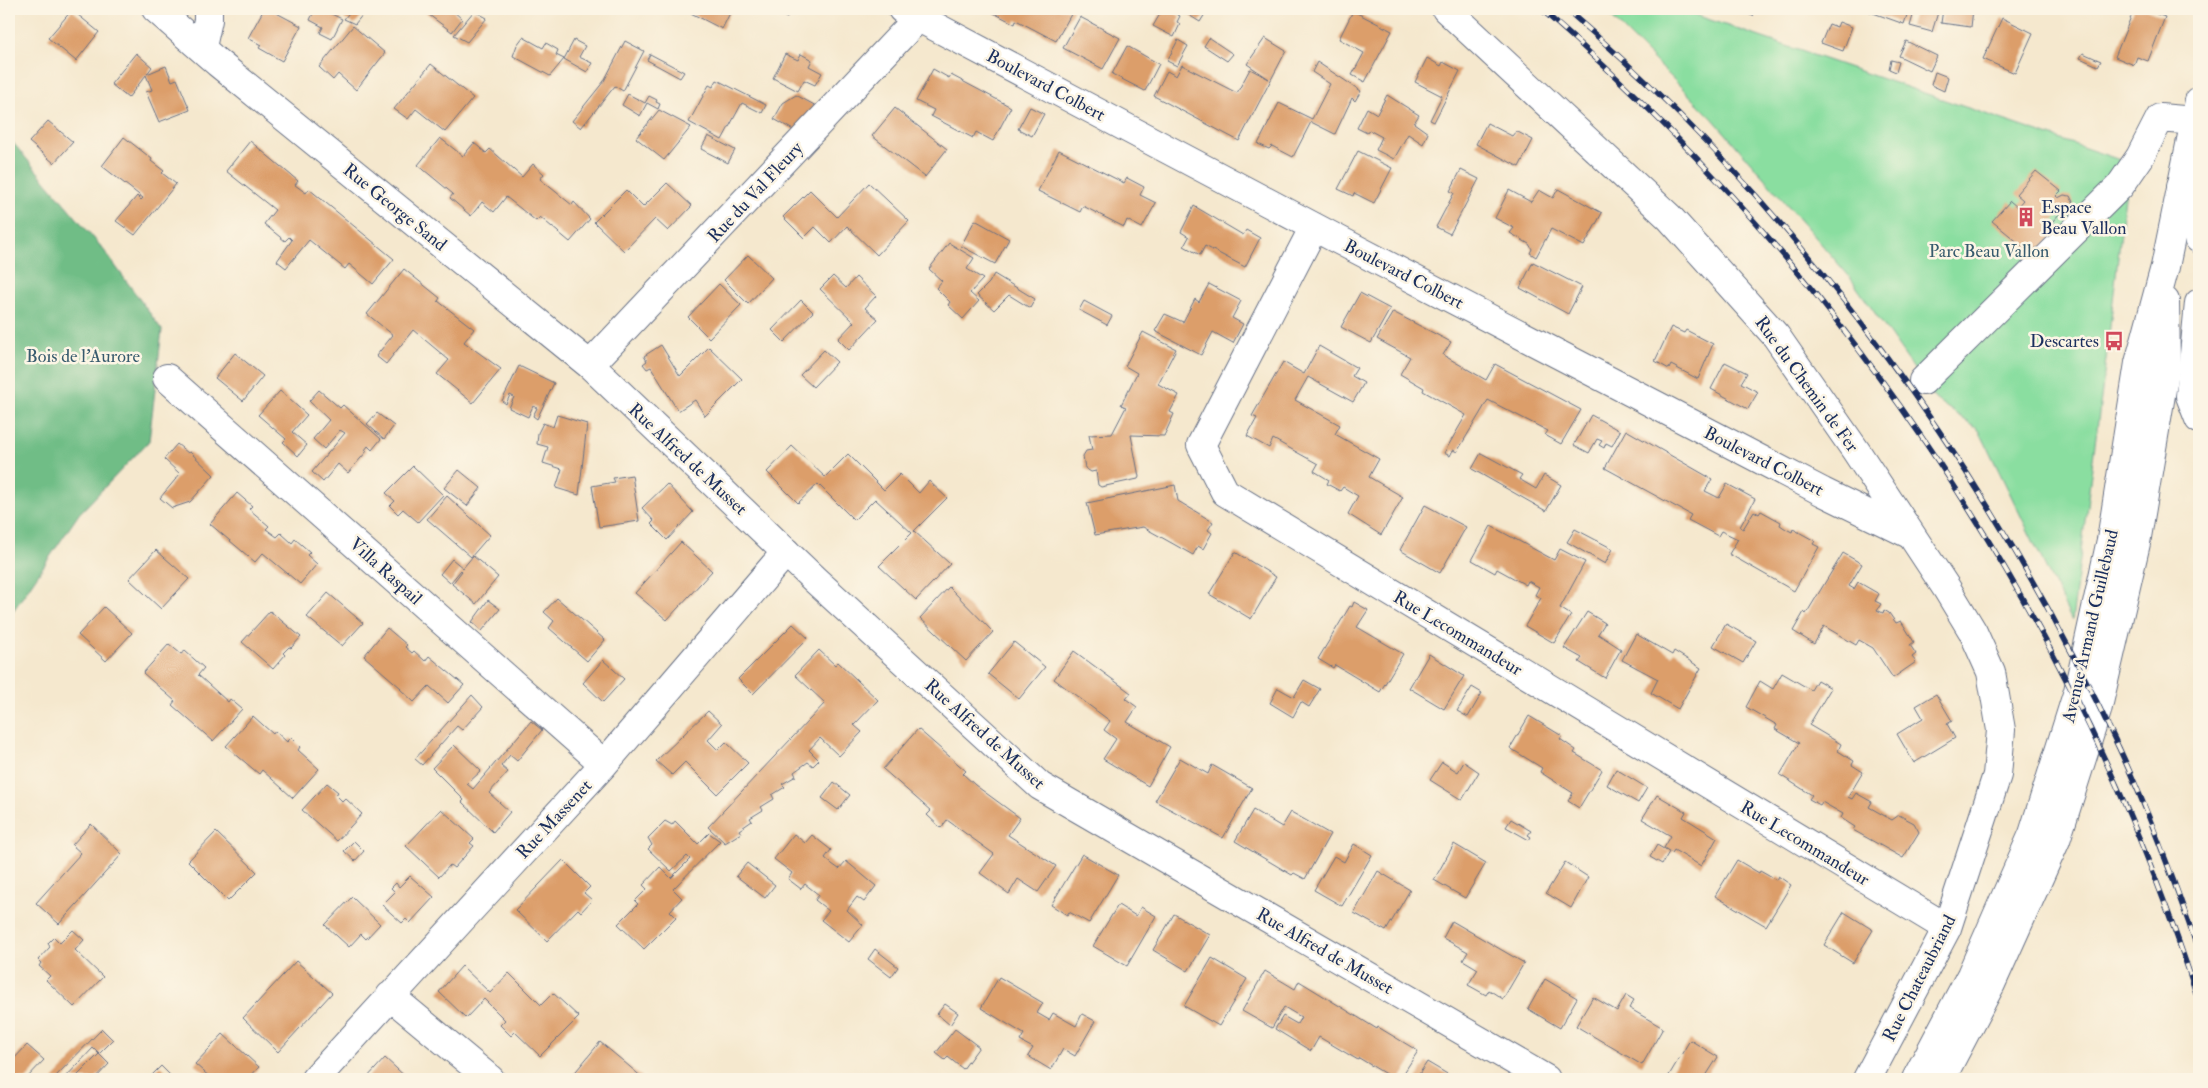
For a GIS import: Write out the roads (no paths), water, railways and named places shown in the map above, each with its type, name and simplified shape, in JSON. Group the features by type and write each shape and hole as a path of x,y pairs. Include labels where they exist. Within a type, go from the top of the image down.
{"street":[{"name":"Rue George Sand","path":"156,9 202,47 218,63 590,365"},
{"path":"202,47 208,20 208,9"},
{"name":"Rue du Chemin de Fer","path":"1446,9 1670,217 1776,336 1856,451 1973,632 1991,672 2001,730 1999,760"},
{"name":"Boulevard Colbert","path":"910,13 1314,227 1806,483 1910,534"},
{"name":"Rue du Val Fleury","path":"590,365 910,13"},
{"path":"1923,381 2120,186 2140,157 2160,118 2197,111"},
{"name":"Avenue Armand Guillebaud","path":"1916,1079 1971,975 2033,834 2078,691 2111,540 2139,363 2165,267 2190,187 2197,111"},
{"path":"2190,187 2199,239"},
{"name":"Rue Lecommandeur","path":"1314,227 1201,445 1225,492 1947,928"},
{"name":"Avenue Armand Guillebaud","path":"1941,1079 1991,984 2056,840 2097,711 2136,543 2166,365 2165,267"},
{"path":"2199,303 2190,396 2199,419"},
{"name":"Rue Alfred de Musset","path":"590,365 786,552 1040,786 1546,1079"},
{"name":"Villa Raspail","path":"167,378 604,764"},
{"name":"Rue Massenet","path":"315,1079 604,764 786,552"},
{"name":"Rue Chateaubriand","path":"1867,1079 1947,928 1997,775 1999,760"},
{"path":"390,996 490,1079"}],"railway":[{"path":"1541,9 1651,111 1754,221 1850,338 1938,460 2017,589 2087,722 2148,860 2199,1002"},
{"path":"1566,9 1652,87 1733,170 1809,258 1881,349 1948,445 2010,543 2067,644 2119,748 2162,849 2199,952"}],"place":[{"name":"Espace Beau Vallon","path":"2026,217"},
{"name":"Descartes","path":"2114,341"}],"park label":[{"name":"Parc Beau Vallon","path":"1989,251"},
{"name":"Bois de l'Aurore","path":"83,356"}]}
